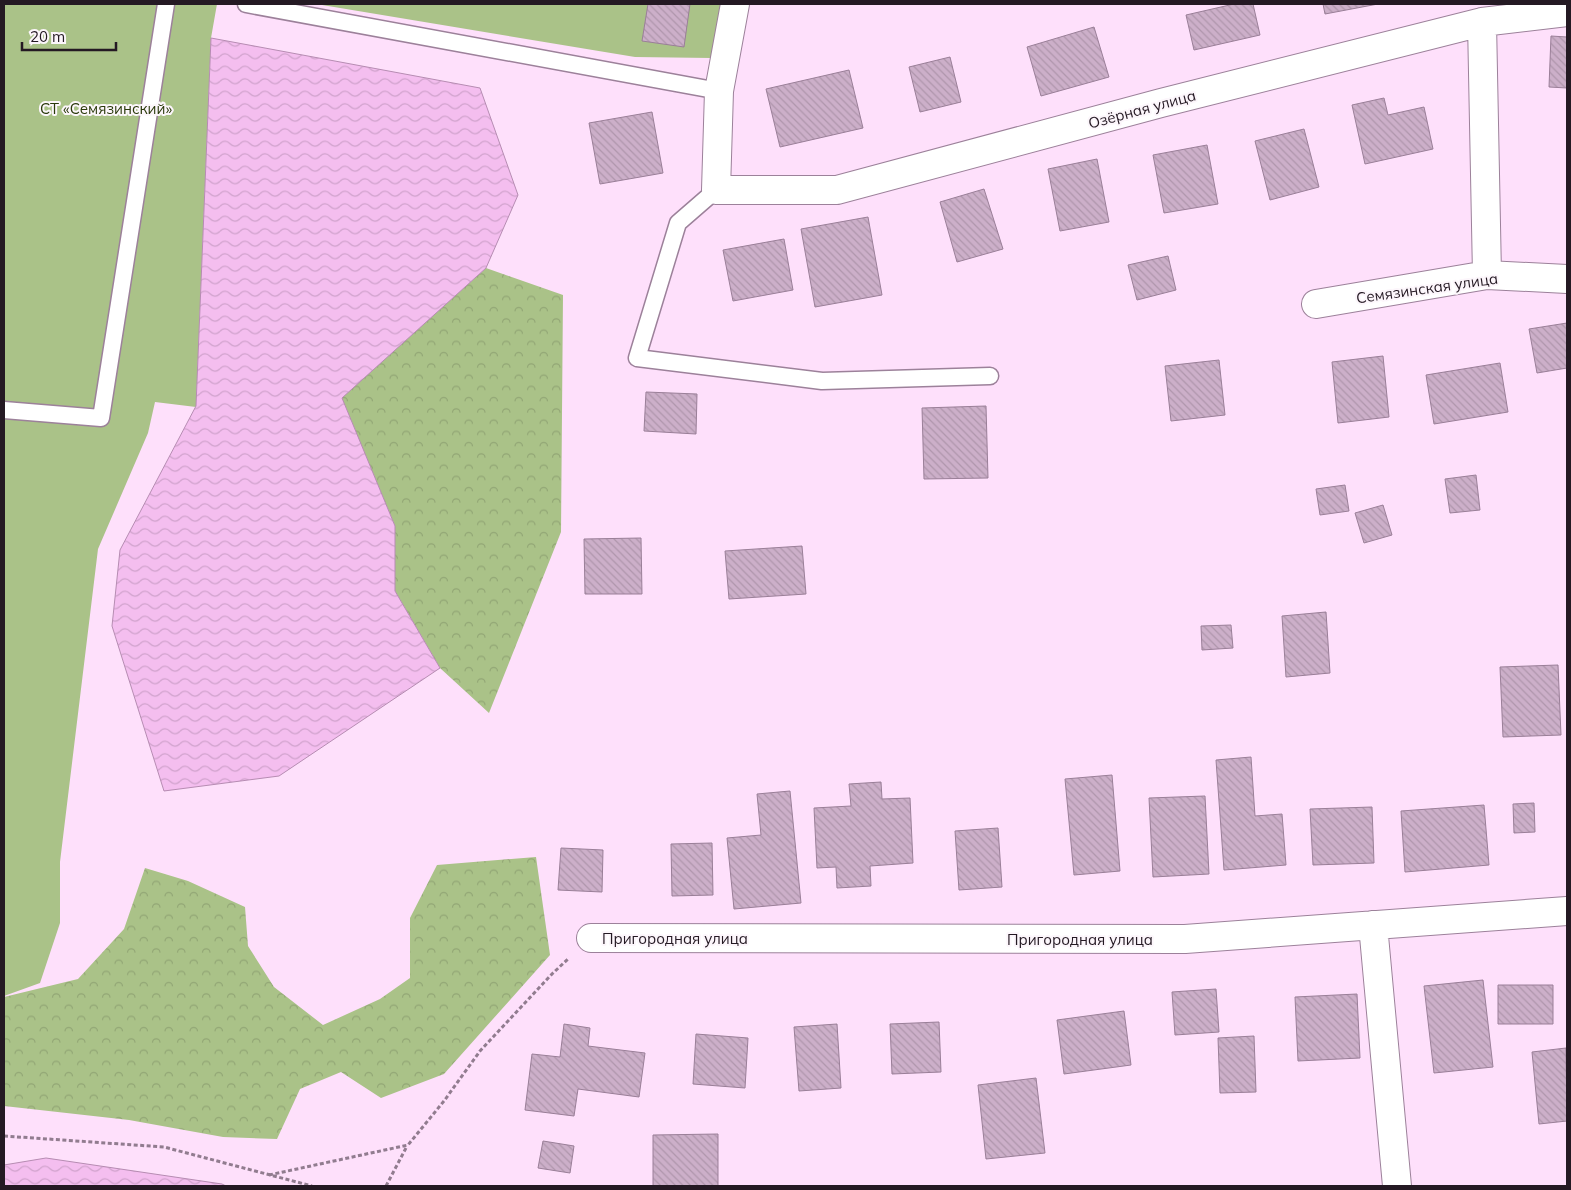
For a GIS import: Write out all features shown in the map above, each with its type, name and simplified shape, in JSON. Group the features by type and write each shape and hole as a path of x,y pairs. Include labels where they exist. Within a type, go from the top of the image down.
{"street":[{"path":"716,190 719,91 735,4"},
{"name":"Озёрная улица","path":"716,190 837,190 1161,103 1482,22 1567,12"},
{"path":"1482,22 1487,276"},
{"name":"Семязинская улица","path":"1316,304 1487,276 1567,279"},
{"name":"Пригородная улица","path":"591,938 1185,939 1567,911"},
{"path":"1373,925 1397,1186"}],"lane":[{"path":"4,410 101,418 166,4"},
{"path":"246,4 719,91"},
{"path":"716,190 678,223 637,358 822,381 990,376"}],"path":[{"path":"386,1186 408,1145 444,1101 480,1051 552,974 591,938"},
{"path":"4,1136 164,1147 312,1186"},
{"path":"269,1174 408,1145"}],"green space":[{"name":"СТ «Семязинский»","path":"4,4 217,4 211,38 196,407 155,402 148,433 98,549 60,862 60,923 40,983 4,996"},
{"path":"316,4 721,4 711,58 635,57"},
{"path":"486,268 563,295 561,532 489,713 440,668 395,591 395,526 341,398"},
{"path":"536,857 550,955 444,1074 381,1098 341,1072 300,1089 277,1139 223,1137 129,1120 4,1106 4,997 78,979 124,929 145,868 188,881 245,907 248,946 274,987 323,1025 380,999 410,978 410,918 437,865"}],"water":[{"path":"211,38 480,88 518,195 486,268 342,398 395,526 395,591 440,668 279,776 164,791 112,626 120,550 196,406"},
{"path":"46,1158 226,1186 4,1186 4,1165"}],"building":[{"path":"648,4 690,4 684,47 642,41"},
{"path":"1234,4 1253,4 1260,35 1194,50 1186,15"},
{"path":"1323,4 1378,4 1325,14"},
{"path":"1094,27 1109,77 1041,96 1027,47"},
{"path":"1551,36 1567,37 1567,88 1549,87"},
{"path":"950,57 961,102 920,112 909,67"},
{"path":"849,70 863,128 780,147 766,89"},
{"path":"1384,98 1388,115 1424,107 1433,149 1365,164 1352,105"},
{"path":"652,112 663,173 600,184 589,123"},
{"path":"1304,129 1319,187 1270,200 1255,141"},
{"path":"1207,145 1218,204 1164,213 1153,155"},
{"path":"1097,159 1109,222 1060,231 1048,169"},
{"path":"984,189 1003,249 957,262 940,202"},
{"path":"868,217 882,295 815,307 801,229"},
{"path":"784,239 793,290 733,301 723,250"},
{"path":"1168,256 1176,290 1137,300 1128,265"},
{"path":"1567,323 1567,368 1537,373 1529,329"},
{"path":"1383,356 1389,417 1338,423 1332,362"},
{"path":"1219,360 1225,415 1171,421 1165,366"},
{"path":"1500,363 1508,412 1434,424 1426,375"},
{"path":"646,392 697,394 696,434 644,431"},
{"path":"986,406 988,478 924,479 922,408"},
{"path":"1476,475 1480,510 1450,513 1445,479"},
{"path":"1345,485 1349,511 1320,515 1316,489"},
{"path":"1383,505 1392,535 1364,543 1355,513"},
{"path":"641,538 642,594 585,594 584,539"},
{"path":"802,546 806,594 729,599 725,551"},
{"path":"1326,612 1330,673 1286,677 1282,616"},
{"path":"1231,625 1233,648 1202,650 1201,626"},
{"path":"1558,665 1561,735 1503,737 1500,667"},
{"path":"1251,757 1255,816 1282,814 1286,865 1224,870 1216,760"},
{"path":"1112,775 1120,871 1074,875 1065,779"},
{"path":"881,782 882,799 910,798 913,863 870,866 871,886 837,888 836,867 817,868 814,808 851,806 849,784"},
{"path":"790,791 801,903 734,909 727,838 761,835 757,794"},
{"path":"1205,796 1209,874 1153,877 1149,798"},
{"path":"1534,803 1535,832 1514,833 1513,804"},
{"path":"1484,805 1489,865 1405,872 1401,811"},
{"path":"1372,807 1374,863 1313,865 1310,809"},
{"path":"998,828 1002,887 959,890 955,831"},
{"path":"712,843 713,895 672,896 671,844"},
{"path":"561,848 603,850 602,892 558,890"},
{"path":"1483,980 1493,1067 1434,1073 1424,986"},
{"path":"1498,985 1553,985 1553,1024 1498,1024"},
{"path":"1216,989 1219,1032 1175,1035 1172,992"},
{"path":"1357,994 1360,1058 1298,1061 1295,997"},
{"path":"1124,1011 1131,1065 1064,1074 1057,1020"},
{"path":"939,1022 941,1072 892,1074 890,1024"},
{"path":"564,1024 590,1028 588,1046 645,1053 639,1097 578,1089 574,1116 525,1110 532,1054 560,1057"},
{"path":"837,1024 841,1088 799,1091 794,1027"},
{"path":"696,1034 748,1038 745,1088 693,1084"},
{"path":"1254,1036 1256,1092 1220,1093 1218,1038"},
{"path":"1566,1048 1567,1121 1539,1124 1532,1052"},
{"path":"1036,1078 1045,1153 986,1159 978,1085"},
{"path":"718,1134 718,1186 653,1186 653,1135"},
{"path":"543,1141 574,1146 570,1173 538,1168"}]}
